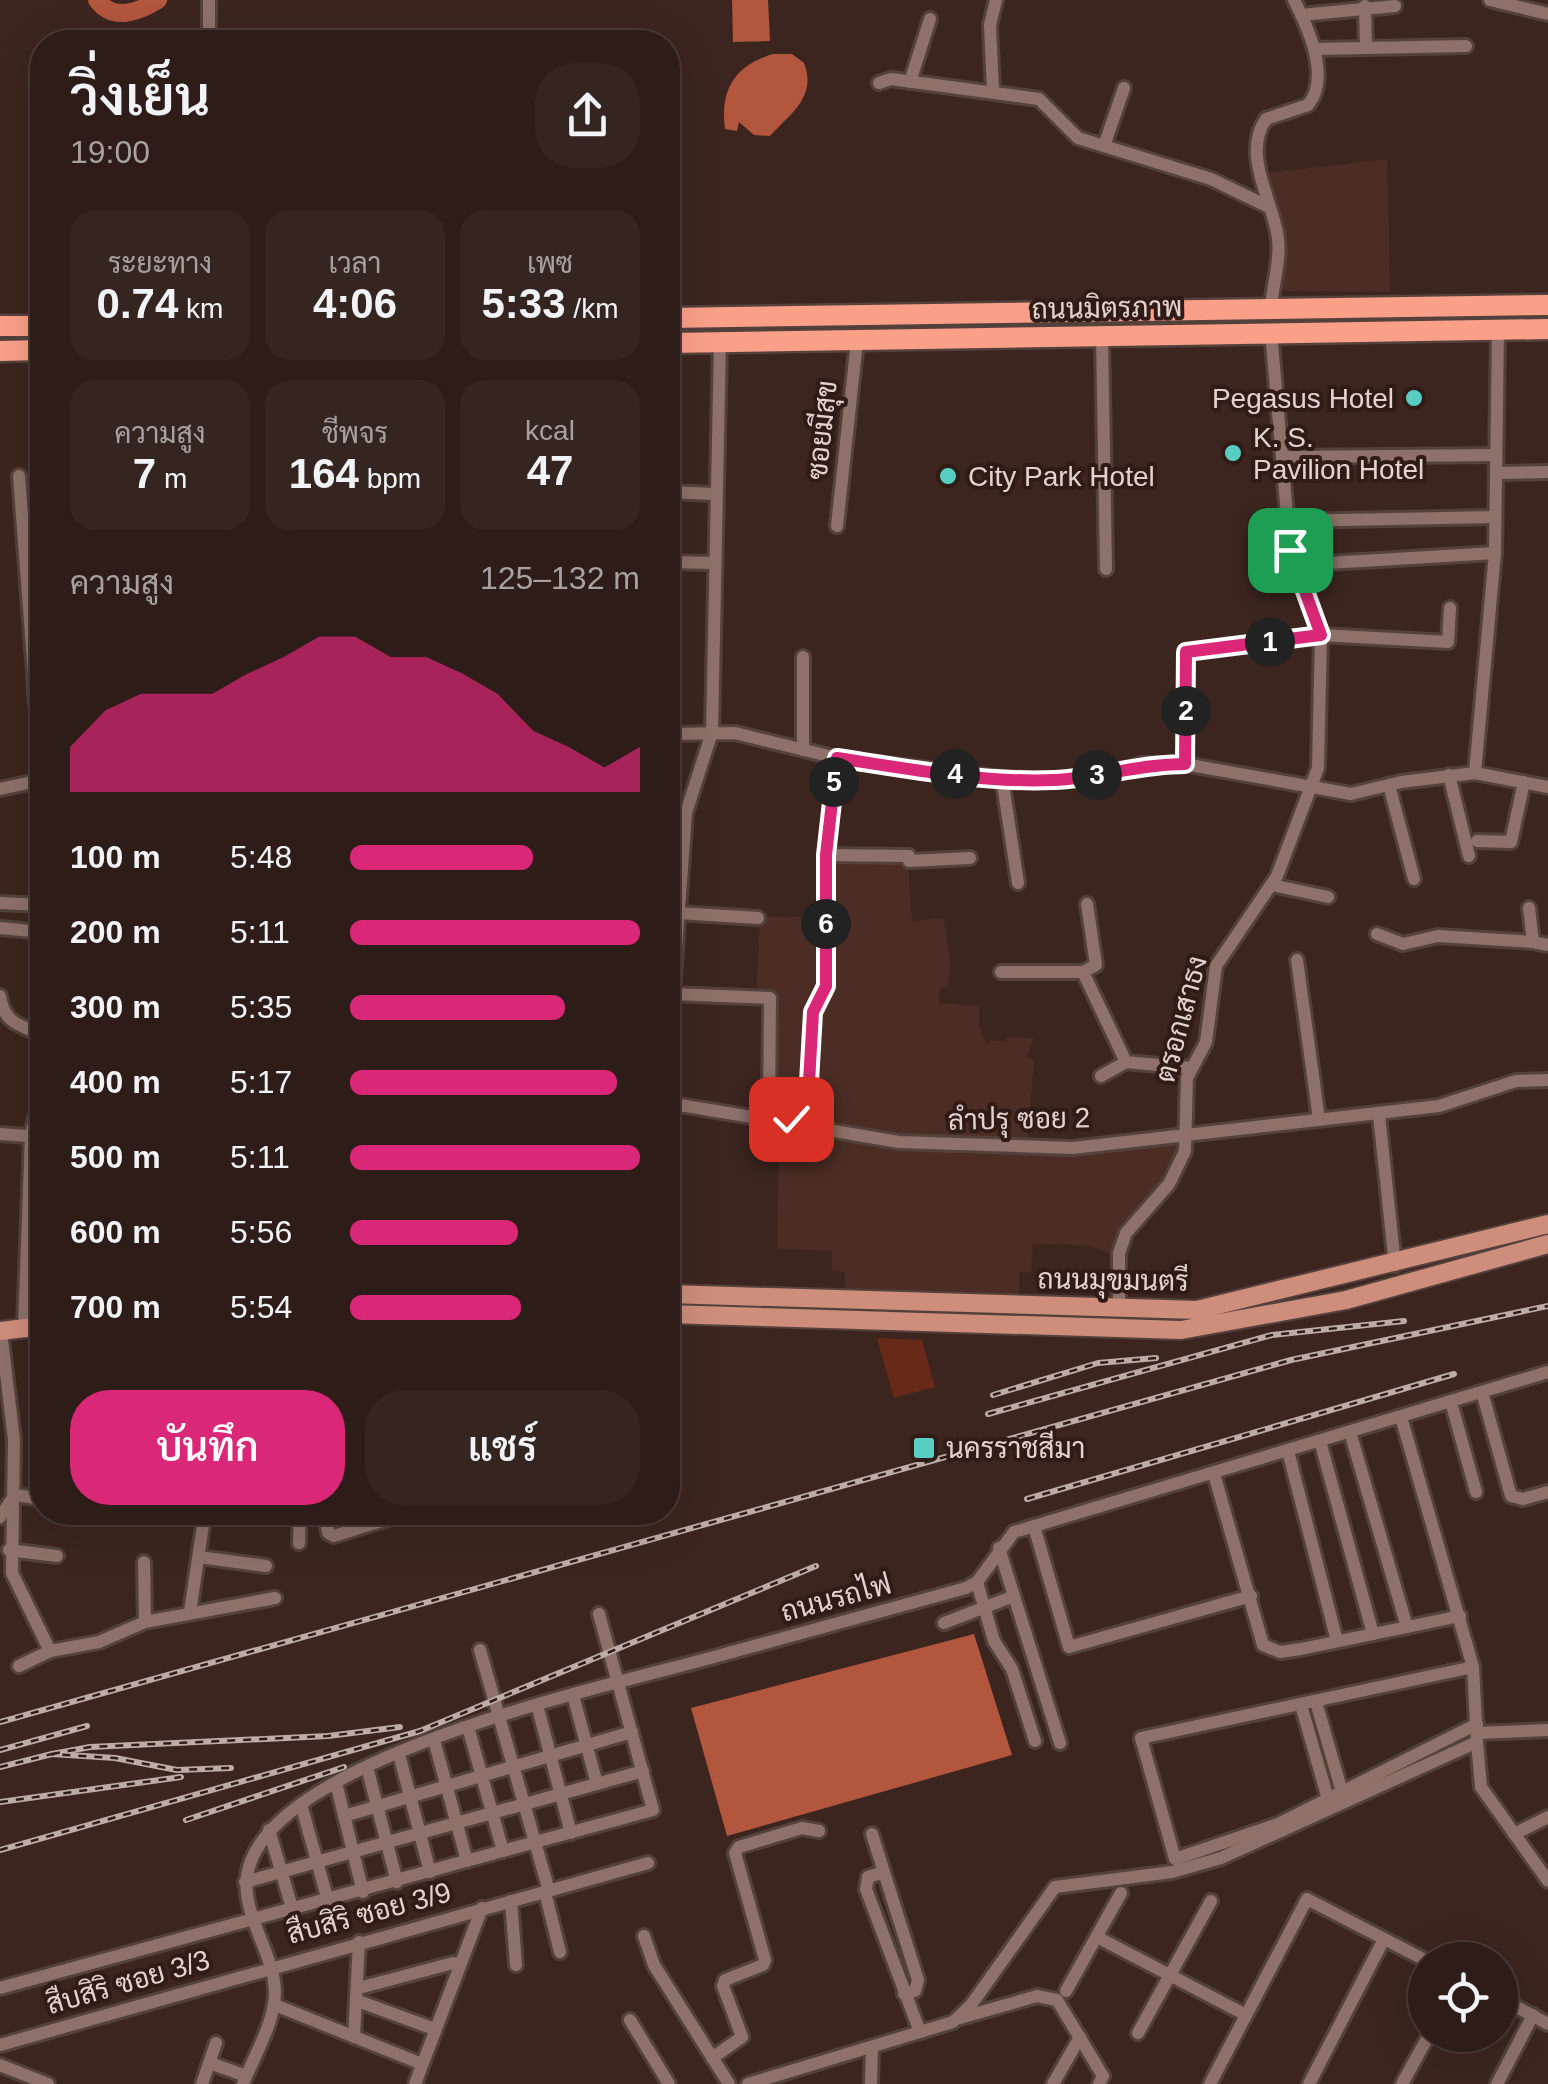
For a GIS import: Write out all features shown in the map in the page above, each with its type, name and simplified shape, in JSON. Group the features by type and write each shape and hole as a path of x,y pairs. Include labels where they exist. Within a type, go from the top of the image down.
{"highway":[{"name":"ถนนมิตรภาพ","path":"680,318 1548,304"},
{"path":"1271,309 1272,332"},
{"path":"0,326 30,326"},
{"name":"ถนนมิตรภาพ","path":"680,343 1548,329"},
{"path":"0,351 30,350"}],"main road":[{"name":"ถนนมุขมนตรี","path":"680,1314 1122,1318 1197,1310 1395,1265 1548,1224"},
{"name":"ถนนมุขมนตรี","path":"680,1295 1122,1318 1197,1328 1346,1300 1548,1244"},
{"path":"1341,1278 1346,1300"},
{"path":"0,1331 30,1327"}],"street":[{"path":"209,0 209,30"},
{"path":"993,91 990,24 996,0"},
{"path":"1271,309 1278,239 1267,206 1258,136 1266,119 1313,100 1315,48 1294,0"},
{"path":"1490,0 1548,14"},
{"path":"1301,14 1386,4"},
{"path":"1365,6 1366,48"},
{"path":"910,82 930,19"},
{"path":"1315,48 1466,46"},
{"path":"879,83 891,79 1038,99 1078,138 1211,179 1267,206"},
{"path":"1104,146 1124,88"},
{"path":"1475,773 1495,553 1498,329"},
{"name":"ตรอกเสาธง","path":"1122,1318 1119,1253 1126,1234 1179,1168 1186,1151 1186,1090 1206,1042 1216,966 1272,885 1313,790 1320,744 1321,635 1294,565 1272,332"},
{"path":"1102,336 1106,570"},
{"name":"ซอยมีสุข","path":"836,526 857,341"},
{"path":"680,853 690,792 712,732 720,342"},
{"path":"1285,457 1496,454"},
{"path":"1496,472 1548,472"},
{"path":"19,476 30,621"},
{"path":"680,493 714,494"},
{"path":"1288,521 1496,517"},
{"path":"1294,565 1495,553"},
{"path":"680,562 713,563"},
{"path":"1185,764 1186,652 1321,635 1448,642 1450,608"},
{"path":"803,657 803,750"},
{"path":"680,733 735,733 837,758 1002,778 1054,780 1112,773 1142,764 1185,764 1313,790 1362,793 1388,784 1475,773 1548,787"},
{"path":"784,1123 804,1110 808,1100 813,1012 826,986 826,855 837,758"},
{"path":"1449,775 1469,856"},
{"path":"1002,778 1018,884"},
{"path":"0,788 30,782"},
{"path":"1477,841 1511,842 1524,782"},
{"path":"1388,784 1414,879"},
{"path":"826,855 970,858"},
{"path":"1272,885 1328,897"},
{"path":"0,903 30,905"},
{"path":"1001,972 1083,972 1096,965 1087,904"},
{"path":"1529,908 1532,942"},
{"path":"680,913 758,918"},
{"path":"0,928 30,931"},
{"path":"1378,934 1402,944 1438,936 1548,945"},
{"path":"1297,960 1318,1120"},
{"path":"1083,972 1126,1062"},
{"path":"680,991 770,998 769,1118"},
{"path":"0,996 5,1022 30,1031"},
{"path":"1101,1076 1126,1062 1192,1068"},
{"name":"ลำปรุ ซอย 2","path":"680,1106 928,1145 1072,1148 1439,1106 1516,1081 1548,1080"},
{"path":"1380,1114 1395,1265"},
{"path":"0,1134 30,1135"},
{"path":"0,1331 11,1406 15,1494 9,1550 12,1573 50,1651"},
{"path":"1034,1741 1012,1669 994,1641 977,1582 1014,1532 1548,1372"},
{"path":"1482,1392 1511,1496 1523,1499 1548,1492"},
{"path":"1450,1402 1476,1492"},
{"path":"1401,1417 1473,1667 1481,1787 1548,1880"},
{"path":"1350,1432 1407,1627"},
{"path":"1320,1441 1373,1634"},
{"path":"1288,1451 1337,1642"},
{"path":"1214,1474 1264,1644 1280,1652 1460,1616"},
{"path":"15,1494 30,1497"},
{"path":"0,1517 15,1494"},
{"path":"190,1612 203,1525"},
{"path":"299,1543 300,1525"},
{"path":"327,1525 334,1536 369,1525"},
{"path":"1034,1526 1068,1647 1251,1596"},
{"path":"999,1548 1060,1743"},
{"path":"9,1550 58,1556"},
{"path":"198,1556 266,1566"},
{"path":"144,1562 145,1622"},
{"name":"ถนนรถไฟ","path":"245,1882 250,1862 269,1830 336,1783 399,1754 500,1716 977,1582"},
{"path":"944,1624 1014,1596"},
{"path":"19,1666 50,1651 99,1642 145,1622 276,1598"},
{"path":"0,1988 294,1911 653,1810 599,1614"},
{"path":"480,1650 535,1842 560,1952"},
{"path":"1473,1667 1140,1738 1174,1860 1219,1848 1478,1733 1548,1730"},
{"path":"572,1695 596,1784"},
{"path":"1316,1702 1342,1792"},
{"path":"537,1705 571,1832"},
{"path":"1301,1705 1328,1799"},
{"path":"468,1727 502,1851"},
{"path":"344,1816 632,1732"},
{"path":"957,2018 1055,1887 1172,1872 1221,1858 1478,1733"},
{"path":"434,1740 467,1861"},
{"path":"399,1754 430,1872"},
{"path":"367,1768 397,1882"},
{"path":"210,2063 245,2080 274,2005 269,1966 245,1882 642,1771"},
{"path":"336,1783 362,1892"},
{"path":"301,1804 328,1901"},
{"path":"1514,1834 1548,1817"},
{"path":"712,2058 742,2036 723,1986 725,1980 763,1965 765,1960 735,1853 740,1847 802,1828 819,1831"},
{"path":"269,1830 294,1911"},
{"path":"872,1834 918,1980 915,1991 904,1994"},
{"name":"สืบสิริ ซอย 3/9","path":"269,1966 648,1863"},
{"path":"884,1872 865,1881 920,2032"},
{"path":"1066,1991 1121,1893"},
{"path":"1210,2084 1307,1899 1408,1951"},
{"path":"511,1900 516,1965"},
{"path":"1138,2033 1211,1901"},
{"name":"สืบสิริ ซอย 3/9","path":"415,2084 482,1908"},
{"path":"644,1936 654,1965 728,2084"},
{"path":"1097,1937 1246,2015"},
{"path":"1308,2084 1384,1939"},
{"path":"354,2037 359,1942"},
{"path":"358,1994 453,1963"},
{"name":"สืบสิริ ซอย 3/3","path":"0,2045 269,1966"},
{"path":"358,1994 429,2027"},
{"path":"748,2084 957,2018 1049,1996 1060,2003 1103,2076 1099,2084"},
{"path":"274,2005 422,2064"},
{"path":"1518,2008 1548,2024"},
{"path":"1497,2084 1533,2016"},
{"path":"630,2020 669,2084"},
{"path":"1053,2084 1080,2037"},
{"path":"202,2084 216,2044"},
{"path":"871,2084 872,2047"},
{"path":"1402,2084 1420,2052"},
{"path":"0,2065 48,2084"}],"shaded area":[{"path":"732,0 768,0 770,41 733,42"},
{"path":"773,54 792,54 804,63 807,86 800,104 770,136 754,135 739,122 737,131 725,129 725,103 732,82 748,66"},
{"path":"1387,159 1390,292 1277,291 1267,173"},
{"path":"830,859 902,859 908,868 912,921 944,918 951,969 947,987 940,987 939,1003 979,1006 979,1024 986,1046 990,1041 1006,1041 1007,1037 1034,1038 1027,1056 1034,1061 1027,1143 839,1129 773,1113 773,1006 756,997 760,916 832,918"},
{"path":"779,1129 919,1151 1074,1156 1182,1136 1171,1170 1120,1233 1112,1254 1085,1245 1033,1244 1031,1273 1019,1272 1019,1298 844,1293 845,1272 832,1271 832,1251 777,1249"},
{"path":"877,1338 922,1340 935,1387 894,1398"},
{"path":"974,1634 1012,1755 727,1836 691,1708"}],"waterway":[{"path":"97,0 118,13 135,11 158,0"}],"railway":[{"path":"0,1722 1291,1360 1548,1306"},
{"path":"988,1414 1272,1335 1404,1321"},
{"path":"993,1395 1098,1363 1156,1358"},
{"path":"1027,1499 1454,1374"},
{"path":"0,1850 420,1731 816,1566"},
{"path":"0,1750 87,1726"},
{"path":"52,1754 90,1747 328,1736 400,1727"},
{"path":"0,1767 52,1754 115,1758 177,1770 231,1768"},
{"path":"186,1820 344,1767"},
{"path":"0,1802 181,1777"}],"place":[{"name":"Pegasus Hotel","path":"1414,398"},
{"name":"K. S. Pavilion Hotel","path":"1233,453"},
{"name":"City Park Hotel","path":"948,476"},
{"name":"นครราชสีมา","path":"924,1448"}],"route":[{"path":"791,1119 804,1110 808,1100 813,1012 826,986 826,855 837,758 936,772 1054,780 1112,773 1142,764 1185,764 1186,652 1321,635 1290,550"}]}
